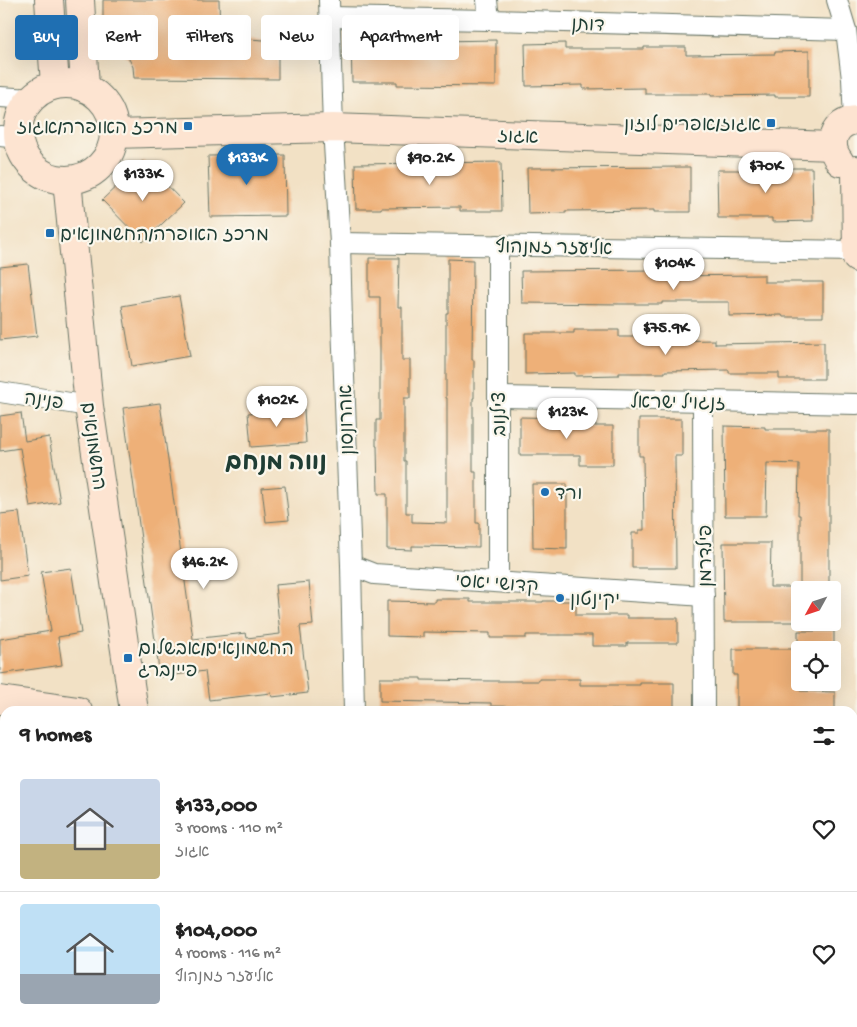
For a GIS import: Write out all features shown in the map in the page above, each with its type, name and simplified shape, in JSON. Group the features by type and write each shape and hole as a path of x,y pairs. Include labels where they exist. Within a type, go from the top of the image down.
{"street":[{"path":"49,0 55,85"},
{"path":"80,0 85,88"},
{"path":"837,0 846,30 856,120 841,126 836,132 832,146 840,162 844,166 856,170 857,258"},
{"name":"דותן","path":"330,9 488,10 846,30"},
{"name":"אהרונסון","path":"330,9 333,128 340,243 354,706"},
{"path":"55,85 75,85 85,88 97,96 106,107 112,120 114,134 112,146 107,157 90,174 78,179 53,178 40,173 29,163 9,137 18,124 23,111 31,99 38,93 55,85"},
{"path":"0,97 31,99"},
{"name":"אגוז","path":"114,134 333,128 832,146"},
{"name":"החשמונאים","path":"67,180 89,406 133,706"},
{"name":"אליעזר זמנהוף","path":"340,243 857,251"},
{"name":"צ'לנוב","path":"498,245 498,582"},
{"name":"פנינה","path":"0,392 89,406"},
{"name":"זנגויל ישראל","path":"498,397 857,404"},
{"name":"פילדרמן","path":"703,401 704,706"},
{"name":"קדושי יאסי","path":"351,565 374,574 704,596"},
{"path":"0,700 43,706"}],"building":[{"path":"103,0 219,0 219,15 168,15 168,60 251,60 251,39 261,40 261,60 278,60 278,79 134,78 133,67 130,60 158,60 158,15 103,15"},
{"path":"496,40 496,86 397,85 397,82 352,82 351,60 459,60 459,41"},
{"path":"565,43 565,49 686,47 686,55 775,54 775,52 809,51 809,97 645,94 645,88 583,89 583,85 526,86 525,44"},
{"path":"285,155 286,216 210,217 208,156"},
{"path":"143,161 184,203 143,242 102,200"},
{"path":"501,162 502,211 460,211 460,207 356,209 355,164"},
{"path":"690,167 690,212 654,212 654,210 566,211 566,213 528,214 527,168"},
{"path":"771,168 812,168 813,221 772,222 772,218 718,218 717,170 771,170"},
{"path":"369,258 399,258 398,307 402,307 402,360 410,360 410,398 404,398 406,513 412,513 412,522 447,523 446,313 448,313 448,259 473,260 473,472 476,472 476,523 479,523 479,547 412,546 412,550 387,549 387,494 378,494 376,446 376,420 380,420 380,297 369,297"},
{"path":"28,264 37,336 0,340 0,267"},
{"path":"661,270 661,276 764,275 764,282 823,282 823,317 783,317 782,315 729,316 729,302 662,302 662,304 522,303 521,271"},
{"path":"179,296 190,356 132,366 122,306"},
{"path":"574,330 619,330 619,337 665,337 665,341 715,340 715,344 824,342 824,379 779,379 779,373 729,373 729,370 575,376 575,373 525,374 525,333 574,333"},
{"path":"160,403 193,639 246,633 247,638 280,634 275,585 309,582 313,625 300,626 308,693 272,697 271,693 209,700 205,671 160,677 123,408"},
{"path":"304,409 306,443 251,447 248,413"},
{"path":"21,413 25,441 49,437 60,502 30,507 20,448 0,451 0,416"},
{"path":"520,417 564,418 564,426 613,426 613,465 580,465 580,455 520,455"},
{"path":"639,419 682,419 682,456 675,456 676,568 632,568 632,533 639,533 639,530 644,530 643,456 639,456"},
{"path":"724,426 765,427 765,429 829,429 829,581 800,581 799,464 767,463 766,516 725,516"},
{"path":"532,484 567,484 567,549 533,548"},
{"path":"285,486 289,520 266,522 262,488"},
{"path":"19,512 28,576 0,580 0,514"},
{"path":"723,543 771,543 770,587 791,587 791,622 724,622"},
{"path":"71,568 81,633 58,637 62,665 0,674 0,639 51,631 41,572"},
{"path":"435,599 470,599 470,602 576,601 576,615 678,618 678,643 627,643 627,646 592,646 592,635 526,635 526,638 490,638 490,633 423,632 423,637 387,636 387,601 435,602"},
{"path":"798,631 834,631 834,641 798,641"},
{"path":"733,649 791,649 791,691 835,692 835,706 737,706 737,675 733,675"},
{"path":"380,678 491,681 580,679 580,685 674,683 674,706 491,706 491,703 380,701"}],"place":[{"name":"אגוז/אפרים לוזון","path":"771,123"},
{"name":"מרכז האופרה/אגוז","path":"188,126"},
{"name":"מרכז האופרה/החשמונאים","path":"50,233"},
{"name":"ורד","path":"545,492"},
{"name":"יקינטון","path":"560,598"},
{"name":"החשמונאים/אבשלום פיינברג","path":"128,658"}],"district":[{"name":"נווה מנחם","path":"276,461"}]}
